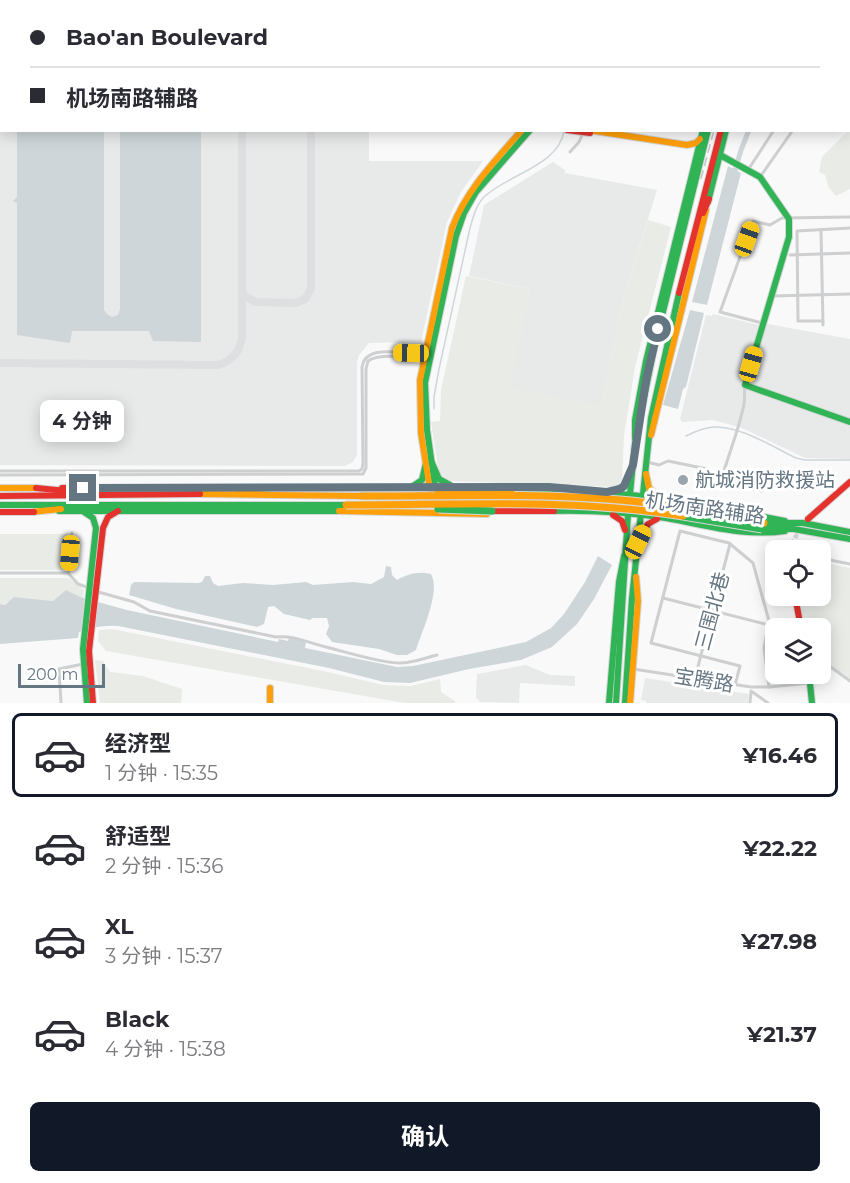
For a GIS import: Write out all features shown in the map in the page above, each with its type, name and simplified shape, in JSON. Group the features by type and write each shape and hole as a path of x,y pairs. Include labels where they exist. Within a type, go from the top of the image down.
{"main road":[{"path":"436,513 420,410 423,362 452,228 459,208 474,184 525,132"},
{"path":"401,488 420,482 424,478 429,463 425,414 426,373 458,227 476,192 525,132"},
{"path":"582,132 687,145 696,143 702,134"},
{"path":"616,703 626,536 635,443 646,380 708,132"},
{"path":"625,703 645,464 656,389 721,132"},
{"path":"696,231 723,157 726,132"},
{"path":"635,443 634,428 638,402 702,134"},
{"path":"687,145 694,150 697,157"},
{"path":"723,157 760,177 789,219 789,237 745,385 850,422"},
{"path":"648,443 709,198"},
{"path":"667,273 668,291"},
{"path":"429,463 441,481 461,487"},
{"path":"645,464 651,490 669,499"},
{"path":"607,492 624,486 633,465"},
{"path":"808,519 850,482"},
{"path":"383,487 398,490 406,496 406,507 398,512"},
{"name":"机场南路辅路","path":"1,493 36,488 461,487 566,489 678,500 791,525"},
{"path":"36,488 99,495"},
{"path":"209,494 268,488"},
{"path":"361,496 566,489"},
{"path":"596,491 603,495 605,502 599,512 620,519 626,536"},
{"path":"1,493 597,499 654,504 763,526"},
{"path":"674,520 668,516 666,508 670,502 678,500"},
{"path":"2,505 581,506 651,511 763,526 791,525 850,532"},
{"path":"31,512 100,505"},
{"path":"360,505 492,511 554,511"},
{"path":"87,703 82,664 99,528 110,515 127,510"},
{"name":"机场南路辅路","path":"0,512 127,510 505,514 554,511 640,515 748,534 772,534 791,525"},
{"path":"75,511 92,516 99,528"},
{"path":"638,542 649,523 665,518"},
{"path":"791,525 850,539"},
{"path":"609,703 619,582 626,548"},
{"path":"630,703 638,601 636,569"},
{"path":"86,640 93,703"},
{"path":"811,684 812,703"},
{"path":"270,688 270,703"}],"street":[{"path":"570,152 579,142 582,132"},
{"path":"745,169 773,132"},
{"path":"760,177 792,132"},
{"path":"762,323 720,312 753,221 770,225 782,218 850,218"},
{"path":"821,231 823,323 798,321 797,231 850,228"},
{"path":"790,255 850,253"},
{"path":"771,296 850,294"},
{"path":"0,473 359,471 363,463 363,361 366,356 373,353 418,352 427,343"},
{"path":"0,473 363,474 366,468 366,369 368,361 376,357 409,357 423,362"},
{"path":"721,481 739,424 745,385"},
{"path":"645,464 659,465 668,461 707,469 721,481 762,491"},
{"path":"735,685 740,666 651,643 680,531 730,544 753,563 769,618"},
{"path":"68,573 72,533"},
{"name":"三围北巷","path":"694,678 730,544"},
{"path":"831,560 850,564"},
{"path":"0,573 68,573 78,584 92,593 135,602 150,611 276,637 287,636 311,641 324,647 387,662 408,662 437,655"},
{"path":"663,598 765,624"},
{"path":"61,703 58,669 82,664"},
{"path":"831,667 850,681"},
{"name":"宝腾路","path":"633,669 751,689 800,684"},
{"path":"750,703 751,689"},
{"path":"751,689 768,703"}],"shaded area":[{"path":"0,132 369,132 369,161 483,161 461,192 447,222 421,342 369,343 359,355 357,363 357,455 353,462 345,466 0,465"},
{"path":"17,132 104,132 104,310 112,317 118,315 120,309 120,132 201,132 201,342 153,341 149,331 72,331 70,343 17,335 17,203 13,201 17,197"},
{"path":"847,132 850,132 850,189 836,196 829,188 825,175 819,172 822,157"},
{"path":"553,162 565,170 565,173 657,190 621,306 601,407 509,388 530,289 469,276 484,205"},
{"path":"728,166 741,173 707,305 692,302"},
{"path":"648,220 671,227 635,367 624,436 622,481 616,487 449,481 439,473 431,422 440,421 441,390 466,276 530,289 510,388 601,406 621,306"},
{"path":"690,310 704,313 686,387 683,389 678,409 663,405"},
{"path":"713,314 759,325 768,324 850,339 850,459 805,458 742,428 713,420 682,422 680,419 706,315 712,316"},
{"path":"0,534 69,534 65,570 0,570"},
{"path":"598,556 612,565 594,599 577,624 552,647 521,660 410,683 384,682 329,668 118,626 103,626 79,632 78,638 0,644 0,604 5,605 14,597 53,601 66,590 83,598 127,610 278,642 279,639 288,641 289,637 306,642 305,648 397,667 413,666 526,642 551,628 564,614 585,582"},
{"path":"831,564 850,568 850,681 831,669 831,618 801,618 800,606 831,606"},
{"path":"386,566 391,567 392,575 397,580 422,573 431,574 433,581 434,590 430,611 416,650 407,655 332,642 326,634 329,626 327,618 310,620 284,614 274,606 268,607 264,624 257,627 176,609 129,595 134,582 198,583 202,582 205,576 210,576 213,583 218,586 243,583 273,585 306,582 313,585 353,582 371,584 384,577"},
{"path":"0,578 69,578 84,590 83,598 66,590 53,601 14,597 5,605 0,604"},
{"path":"112,629 383,685 411,686 440,679 441,692 455,703 405,703 106,651 98,641 99,630"},
{"path":"95,660 103,661 110,672 143,676 182,689 181,703 100,703"},
{"path":"526,665 550,675 575,676 575,686 520,683 519,703 480,702 476,697 477,674"},
{"path":"645,678 749,694 748,703 646,703 641,700"}],"waterway":[{"path":"434,409 439,369 470,228 477,208 483,198 493,190 553,153 563,132"},
{"path":"734,174 748,132"},
{"path":"686,436 706,428 723,427 745,433 796,458 850,460"}],"taxiway":[{"path":"0,363 218,365 231,358 237,351 242,337 242,132"},
{"path":"242,291 245,296 256,302 296,303 305,299 311,289 311,132"}],"tunnel":[{"path":"794,540 807,522"}],"railway":[{"path":"701,179 713,132"}],"traffic: fast":[{"path":"438,507 427,430 425,383 456,236 464,213 476,192 528,132"},
{"path":"635,438 635,420 646,361 703,132"},
{"path":"616,703 628,514 635,443 654,348 708,132"},
{"path":"708,202 726,132"},
{"path":"720,155 760,177 789,219 789,237 745,385 850,422"},
{"path":"625,703 632,598 651,418 679,293"},
{"path":"413,486 422,480 426,463"},
{"path":"432,463 439,479 450,485"},
{"path":"614,491 624,486 629,475"},
{"path":"563,488 669,499 785,521"},
{"path":"511,491 565,489"},
{"path":"0,505 346,505"},
{"path":"438,509 492,511"},
{"path":"59,511 339,511"},
{"path":"550,511 622,513 740,531 785,531"},
{"path":"84,512 93,518 96,528 83,649 87,703"},
{"path":"683,516 762,529"},
{"path":"764,523 803,523 850,532"},
{"path":"762,529 794,529 850,539"},
{"path":"609,703 619,582 624,556"},
{"path":"810,684 812,703"}],"traffic: slow":[{"path":"430,490 421,433 420,380 452,228 474,188 520,132"},
{"path":"601,132 687,145 696,143 700,139"},
{"path":"651,435 706,210"},
{"path":"646,474 649,488 659,496"},
{"path":"266,488 532,487"},
{"path":"0,488 37,488"},
{"path":"238,491 268,488"},
{"path":"438,492 511,491"},
{"path":"200,494 361,496"},
{"path":"361,496 491,495 620,500 764,523"},
{"path":"346,505 557,505 641,510 683,516"},
{"path":"31,512 61,509"},
{"path":"339,511 487,514"},
{"path":"630,703 638,601 636,577"},
{"path":"270,688 270,703"}],"traffic: jam":[{"path":"582,132 590,133"},
{"path":"679,293 720,132"},
{"path":"703,213 709,199"},
{"path":"808,519 850,482"},
{"path":"36,488 67,491"},
{"path":"62,488 244,488"},
{"path":"0,496 200,494"},
{"path":"93,703 89,651 103,528 108,517 118,511"},
{"path":"492,511 554,511"},
{"path":"0,512 34,512"},
{"path":"613,515 622,521 625,530"},
{"path":"640,537 648,524 657,519"},
{"path":"797,606 799,618"}],"place":[{"name":"航城消防救援站","path":"683,480"}],"route":[{"path":"83,488 549,487 607,492 620,489 626,483 633,465 646,380 658,329"}]}
